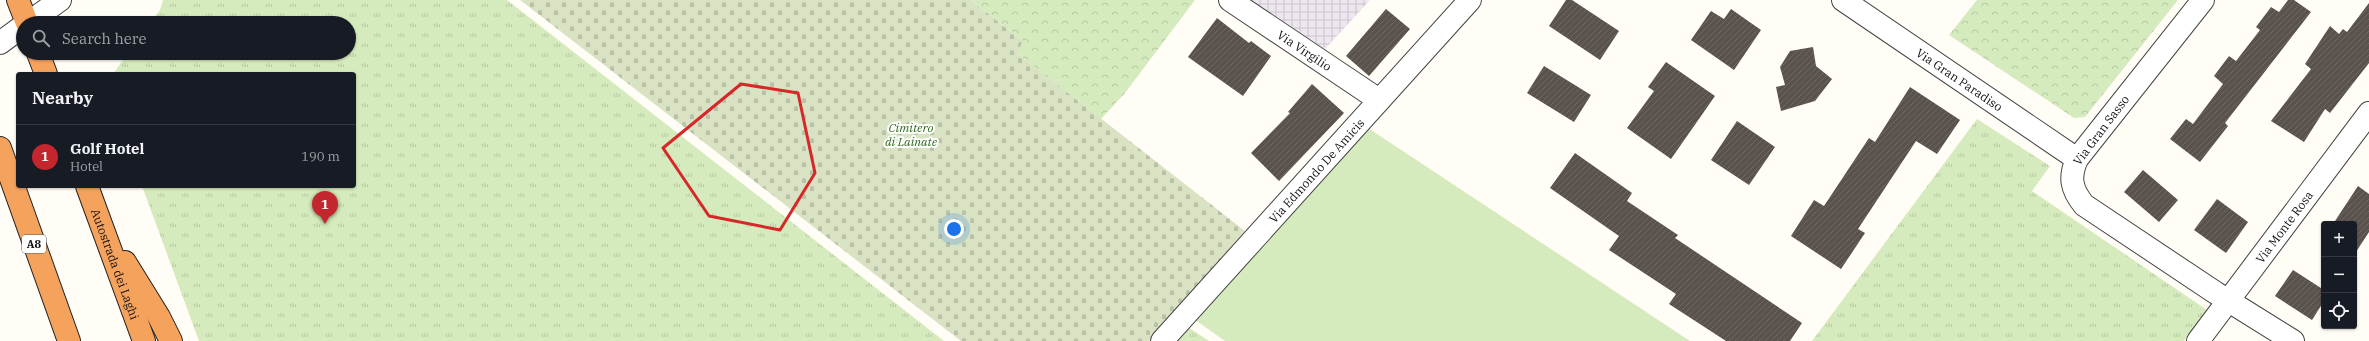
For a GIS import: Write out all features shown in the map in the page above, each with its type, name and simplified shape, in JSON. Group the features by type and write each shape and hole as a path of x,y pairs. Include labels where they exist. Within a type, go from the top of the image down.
{"highway":[{"path":"18,0 24,16"},
{"path":"41,60 45,72"},
{"name":"A8","path":"0,148 69,341"},
{"name":"Autostrada dei Laghi","path":"88,188 144,341"},
{"path":"102,226 159,317 171,341"}],"street":[{"path":"37,16 60,0"},
{"name":"Via Virgilio","path":"1230,0 1379,100"},
{"name":"Via Edmondo De Amicis","path":"1162,341 1470,0"},
{"name":"Via Gran Paradiso","path":"1843,0 2077,158"},
{"name":"Via Gran Sasso","path":"2203,0 2077,158 2072,171 2072,183 2076,195 2084,205 2228,300 2294,341"},
{"path":"0,43 16,31"},
{"name":"Via Monte Rosa","path":"2198,341 2369,113"}],"highlighted area":[{"path":"741,84 798,93 815,173 780,230 709,216 663,148"}],"shaded area":[{"path":"1250,0 1370,0 1325,49"}],"green space":[{"path":"163,0 507,0 944,341 199,341 143,188 356,188 356,72 114,72 123,60 356,60 356,16 155,16 160,10"},
{"name":"Cimitero di Lainate","path":"520,0 971,0 1024,42 1017,53 1245,231 1149,341 961,341"},
{"path":"971,0 1195,0 1125,93 1101,119 1017,53 1023,41"},
{"path":"1977,0 2178,0 2085,117 2074,118 1949,35"},
{"path":"1977,119 2050,166 2032,191 2207,310 2184,341 1812,341"},
{"path":"1365,126 1690,341 1225,341 1191,317"},
{"path":"1185,325 1209,341 1172,341"}],"building":[{"path":"1566,0 1572,0 1619,31 1600,60 1549,26"},
{"path":"2288,0 2294,0 2311,12 2225,123 2228,126 2200,162 2170,139 2186,119 2193,124 2223,84 2214,76 2229,56 2236,61 2260,30 2256,27 2271,7 2279,12"},
{"path":"2369,3 2369,63 2330,113 2325,109 2304,142 2271,121 2311,69 2305,64 2330,26 2339,34 2343,29 2347,32"},
{"path":"1386,9 1410,29 1369,76 1346,56"},
{"path":"1731,9 1761,30 1734,70 1691,40 1711,11 1724,19"},
{"path":"1217,18 1249,43 1251,41 1271,56 1243,96 1188,57"},
{"path":"1813,47 1816,66 1832,79 1815,101 1781,111 1776,87 1785,85 1780,67 1790,51"},
{"path":"1666,62 1715,96 1671,159 1627,128 1654,91 1648,87"},
{"path":"1544,66 1591,95 1574,122 1527,93"},
{"path":"1312,84 1344,113 1279,181 1251,153 1290,113 1288,112"},
{"path":"1910,87 1960,120 1937,154 1916,141 1858,229 1865,233 1841,269 1791,236 1814,200 1824,206 1869,138 1875,142"},
{"path":"1737,121 1775,147 1749,185 1711,160"},
{"path":"1575,153 1632,193 1627,201 1678,235 1675,238 1802,323 1790,341 1726,341 1669,304 1676,294 1609,250 1619,236 1550,188"},
{"path":"2143,170 2178,200 2159,222 2124,192"},
{"path":"2358,186 2369,194 2369,232 2357,250 2357,221 2335,221"},
{"path":"2217,199 2248,222 2226,253 2194,230"},
{"path":"2293,270 2321,288 2321,306 2312,320 2275,296"}],"place":[{"name":"Golf Hotel","path":"325,224"}]}
